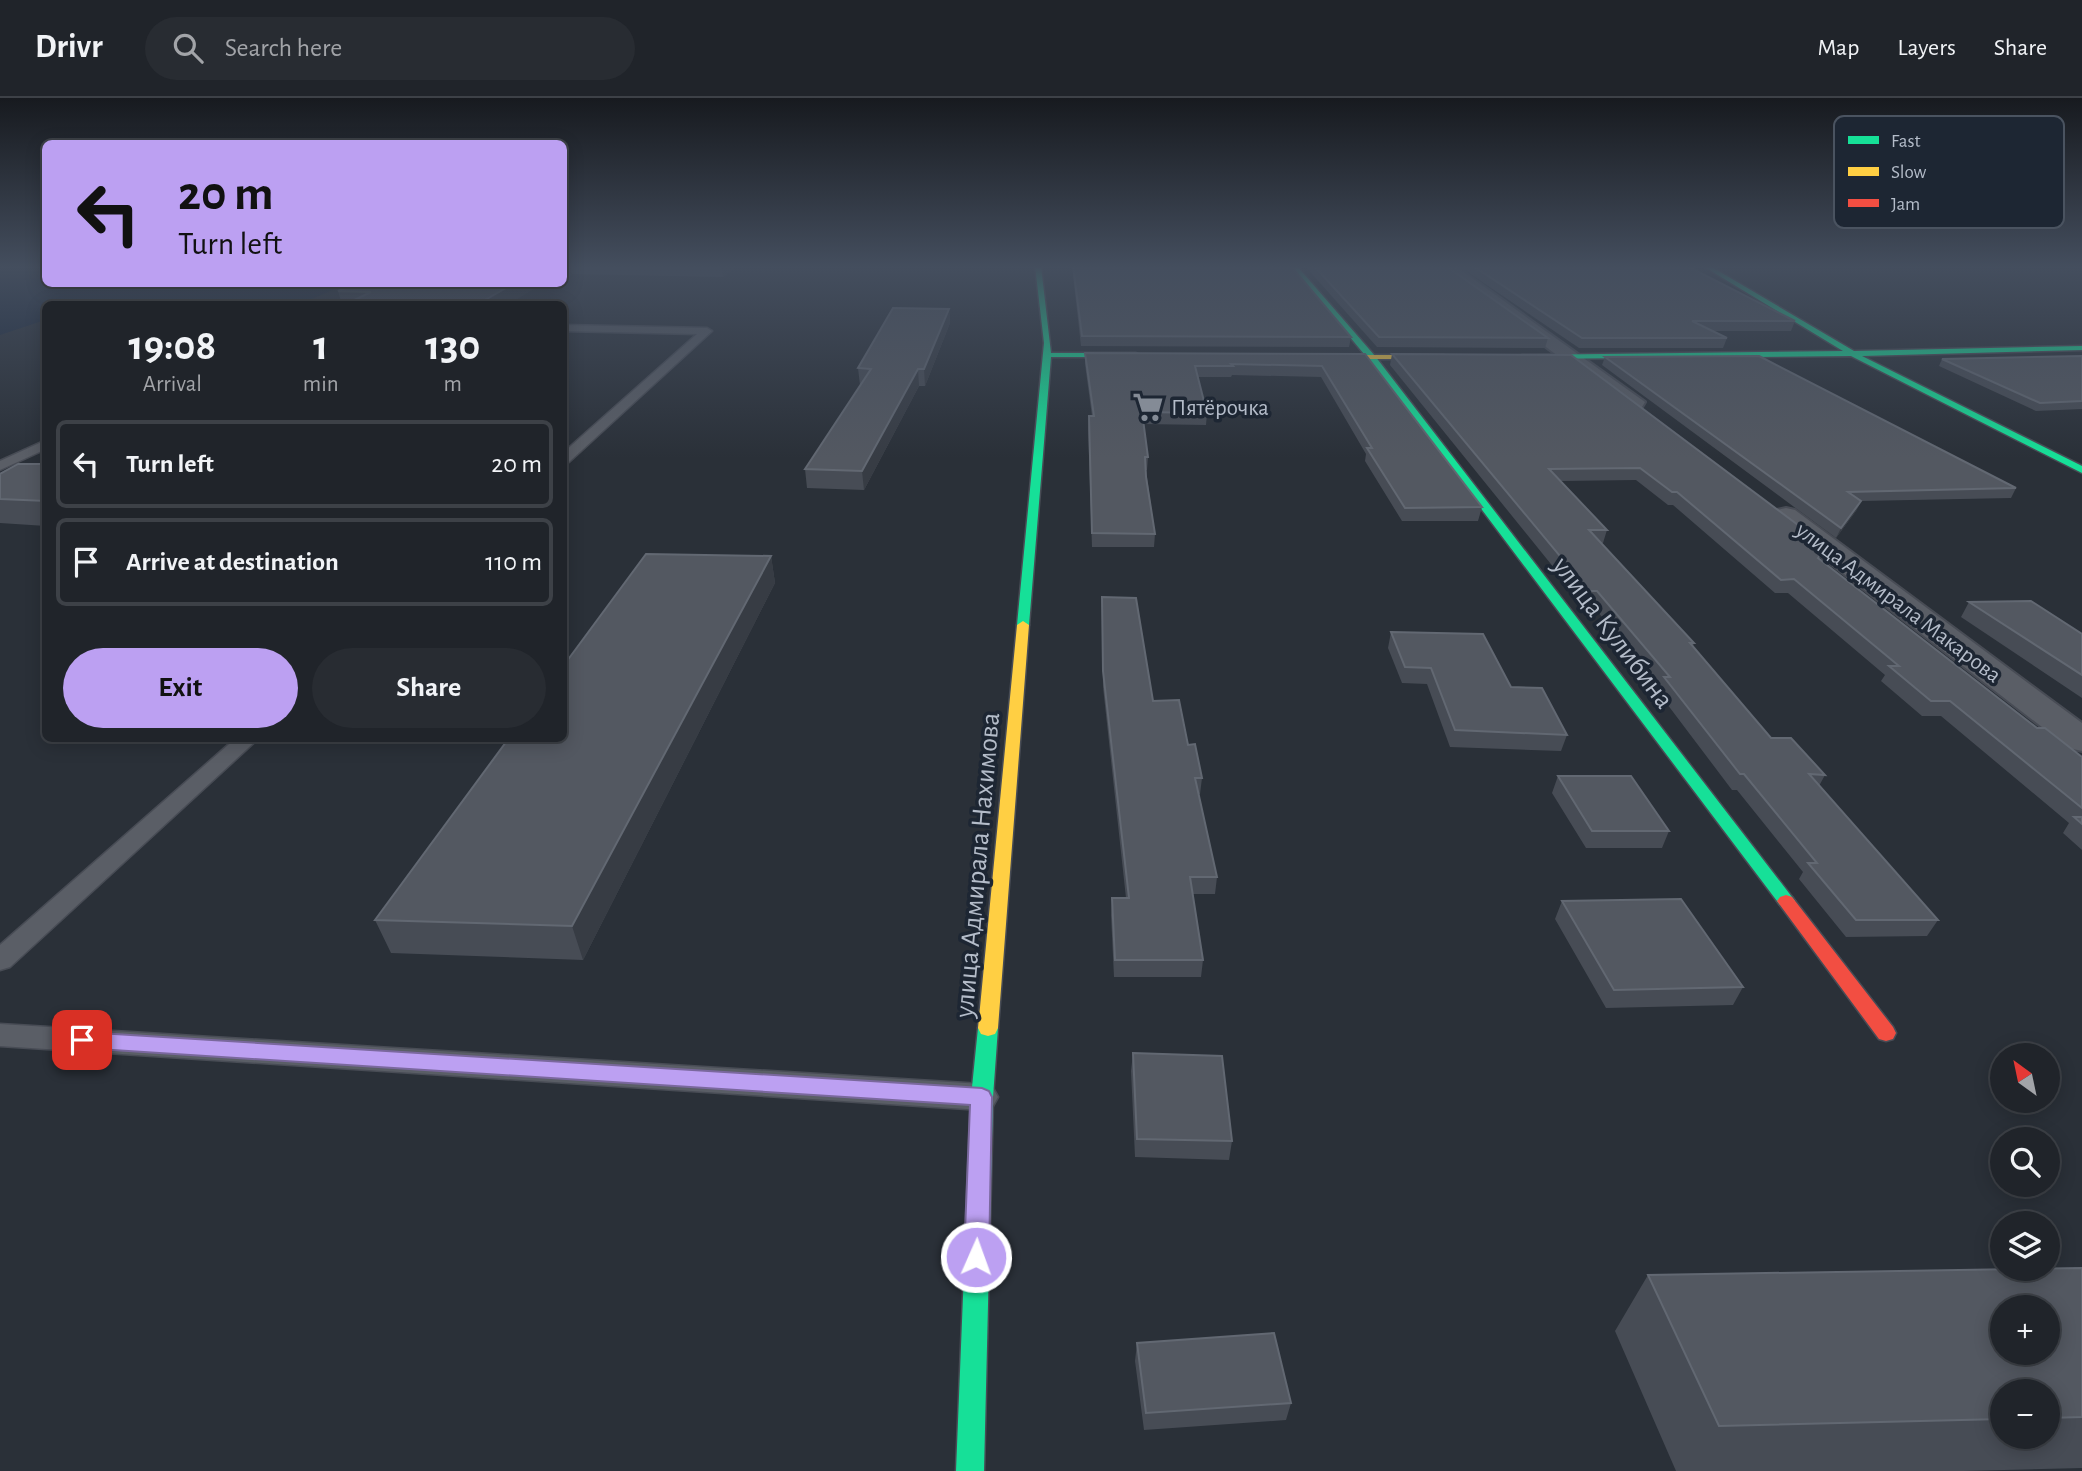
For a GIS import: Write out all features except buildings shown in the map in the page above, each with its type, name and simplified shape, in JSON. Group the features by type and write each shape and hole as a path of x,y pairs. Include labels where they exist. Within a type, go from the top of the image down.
{"street":[{"name":"улица Адмирала Нахимова","path":"970,1471 982,1097 1048,355 1045,330"},
{"name":"улица Кулибина","path":"1349,330 1886,1033"},
{"path":"1537,330 1651,415"},
{"path":"1813,330 1851,353 2082,470"},
{"path":"1506,357 1712,357 2082,348"},
{"path":"1048,355 1156,356"},
{"path":"1304,357 1466,357"},
{"name":"улица Адмирала Макарова","path":"1761,498 2082,740"}],"lane":[{"path":"567,456 707,331 663,330"},
{"path":"0,466 42,446"},
{"path":"0,960 245,742"},
{"path":"0,1035 982,1097"}],"water":[{"path":"0,330 15,330 0,335"}],"traffic: fast":[{"path":"1023,625 1048,343 1046,330"},
{"path":"1348,330 1786,901"},
{"path":"1813,330 1851,353 2082,470"},
{"path":"1522,357 1712,357 2082,348"},
{"path":"1047,355 1136,355"},
{"path":"970,1471 982,1097 988,1028"}],"traffic: slow":[{"path":"1316,357 1444,357"},
{"path":"988,1028 1023,625"}],"traffic: jam":[{"path":"1786,901 1886,1033"}],"place":[{"name":"Пятёрочка","path":"1148,407"}],"route":[{"path":"82,1040 982,1097 976,1257"}]}
